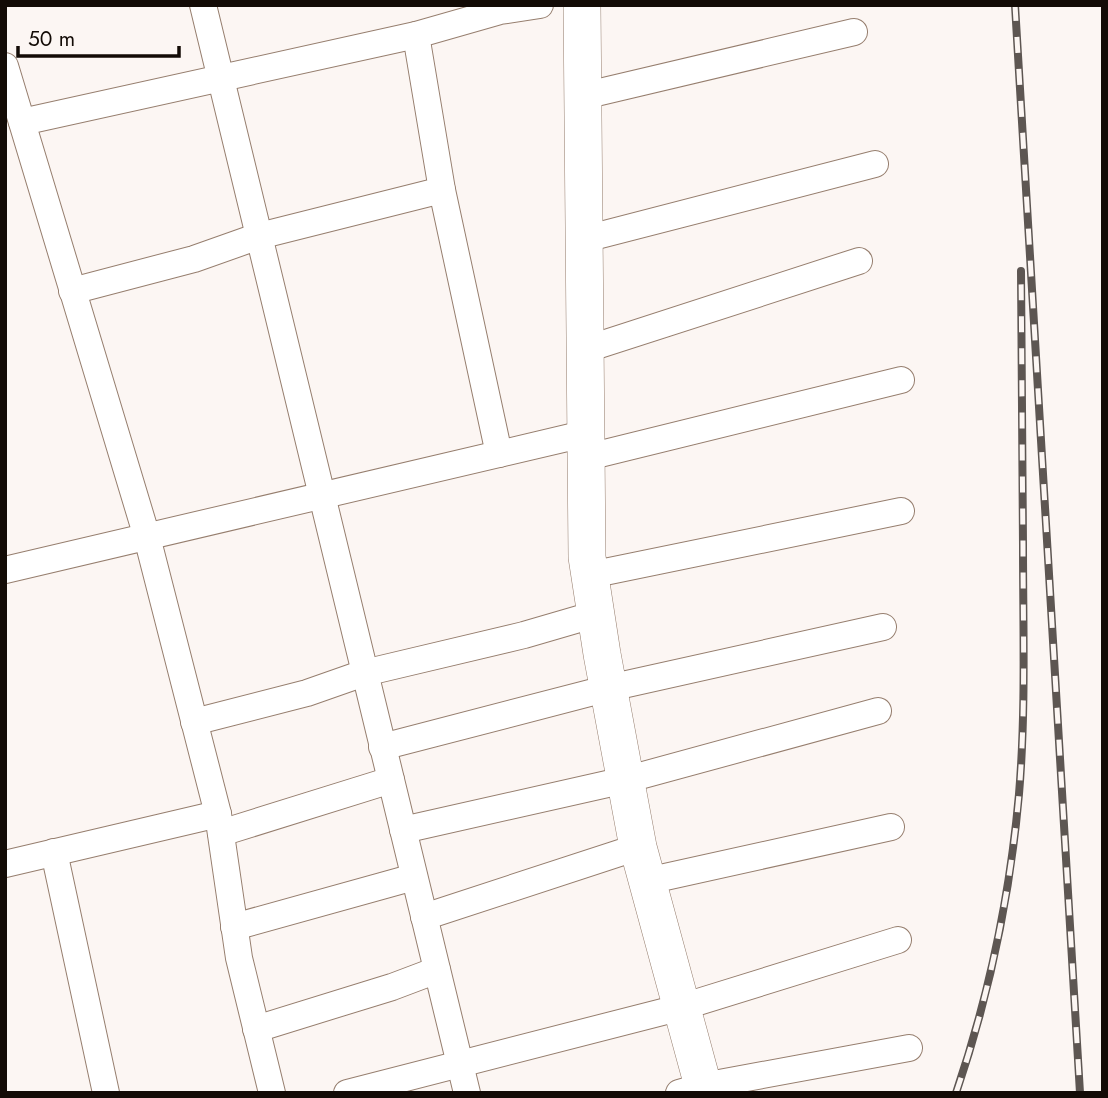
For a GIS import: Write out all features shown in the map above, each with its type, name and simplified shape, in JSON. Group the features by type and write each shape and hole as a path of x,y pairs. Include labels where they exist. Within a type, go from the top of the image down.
{"street":[{"path":"203,5 467,1093"},
{"path":"22,122 416,35 500,11 540,5"},
{"path":"582,5 587,557 625,780 643,864 681,1007 696,1090 909,1048"},
{"path":"583,96 854,32"},
{"path":"416,35 442,190 499,454"},
{"path":"5,66 146,537 219,823 239,958 272,1093"},
{"path":"585,239 875,164"},
{"path":"72,290 194,259 259,236 442,190"},
{"path":"587,349 859,261"},
{"path":"5,570 499,454 588,445 901,380"},
{"path":"590,575 901,511"},
{"path":"194,722 307,693 364,673 524,635 596,614"},
{"path":"382,747 609,688 883,627"},
{"path":"402,830 625,780 878,711"},
{"path":"5,864 54,852 219,823 391,780"},
{"path":"424,917 643,864 891,827"},
{"path":"54,852 106,1093"},
{"path":"234,927 414,877"},
{"path":"347,1093 681,1007 898,940"},
{"path":"257,1029 392,987 436,970"}],"railway":[{"path":"1015,5 1080,1093"},
{"path":"956,1093 979,1020 996,945 1010,870 1019,794 1024,670 1021,271"}]}
